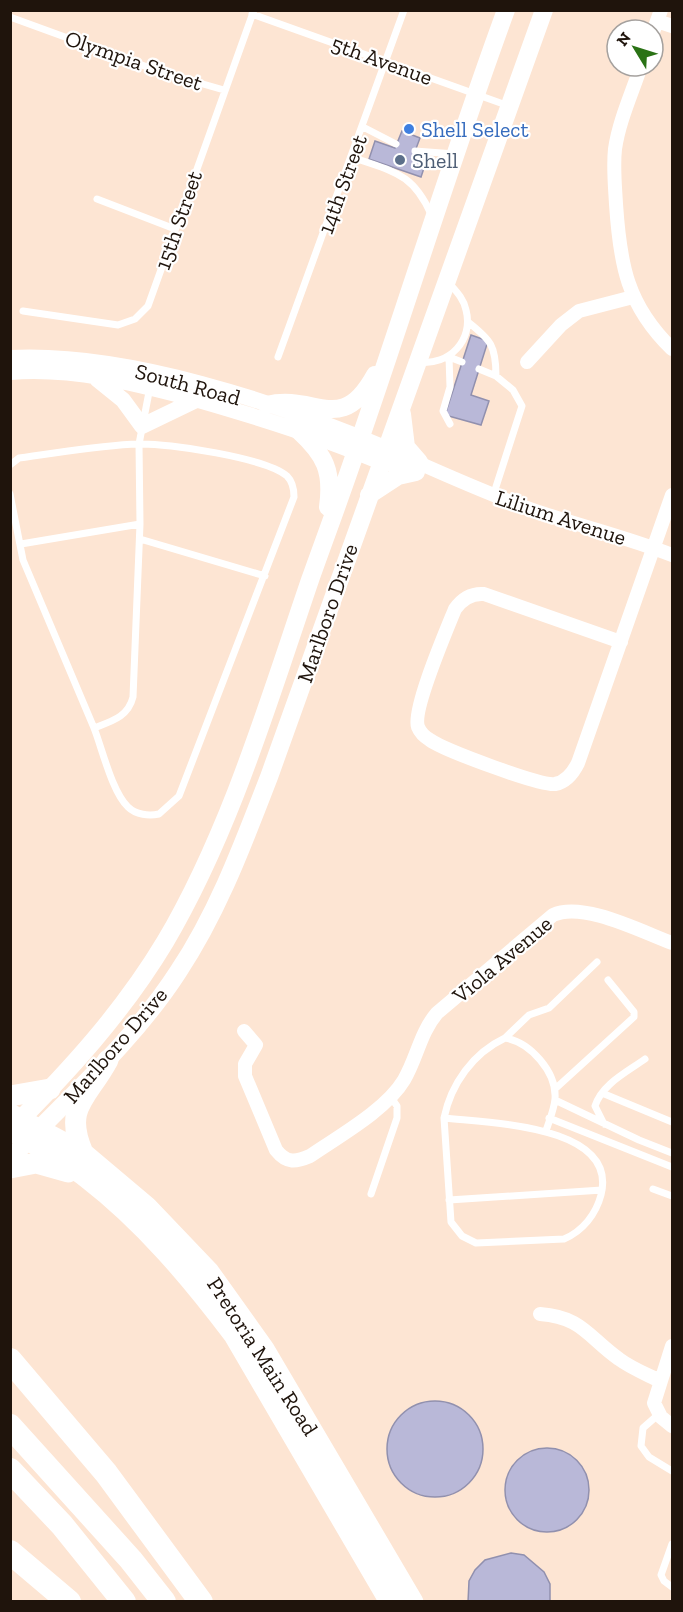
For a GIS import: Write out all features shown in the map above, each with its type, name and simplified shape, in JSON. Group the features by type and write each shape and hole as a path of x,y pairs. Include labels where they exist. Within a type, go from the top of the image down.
{"highway":[{"path":"10,1360 106,1473 201,1602"},
{"path":"10,1426 131,1560 164,1602"},
{"path":"10,1470 62,1525 124,1602"},
{"path":"10,1552 69,1602"}],"main road":[{"name":"Marlboro Drive","path":"10,1159 20,1127 50,1089 85,1052 144,975 203,870 244,767 358,444 454,154 506,10"},
{"name":"Marlboro Drive","path":"20,1127 108,1060 144,1020 178,972 225,887 269,777 544,10"},
{"path":"267,405 285,402 330,410 354,402 366,389 390,347"},
{"path":"369,495 398,476 418,467 406,447 402,403"},
{"path":"299,431 319,450 329,472 331,490 324,538"},
{"path":"83,1153 75,1132 75,1116 108,1060"},
{"path":"10,1096 50,1089"},
{"name":"Pretoria Main Road","path":"20,1127 83,1153 182,1241 243,1317 294,1398 413,1602"},
{"name":"Pretoria Main Road","path":"20,1127 46,1150 86,1177 130,1214 183,1270 234,1335 390,1602"},
{"path":"10,1168 36,1163 86,1177"}],"street":[{"path":"637,78 618,133 614,169 621,262 633,297 649,324 672,349"},
{"path":"526,362 561,325 579,310 633,297"},
{"name":"South Road","path":"10,358 69,359 267,405 358,444"},
{"name":"South Road","path":"10,372 152,380 196,400 299,431 358,444"},
{"path":"92,375 123,400 142,426 196,400"},
{"path":"358,444 383,455"},
{"name":"Lilium Avenue","path":"383,455 493,495 672,555"},
{"path":"621,642 484,594 472,594 459,603 455,609 418,708 417,726 423,735 438,745 544,784 562,782 578,764 621,642 654,548 672,495"},
{"name":"Viola Avenue","path":"390,1096 403,1081 428,1026 437,1013 560,912 588,913 672,943"},
{"path":"243,1031 256,1045 245,1064 245,1076 276,1150 289,1161 310,1156 390,1096"},
{"path":"540,1314 559,1315 575,1322 618,1359 660,1381"},
{"path":"672,1346 654,1403 658,1414 672,1426"}],"lane":[{"name":"14th Street","path":"278,357 404,10"},
{"name":"5th Avenue","path":"253,12 511,107"},
{"name":"15th Street","path":"23,311 118,325 135,319 148,306 253,12"},
{"name":"Olympia Street","path":"10,17 161,72 224,90"},
{"path":"363,127 396,144"},
{"path":"416,151 454,154"},
{"path":"352,157 400,172 421,192 434,219"},
{"path":"97,199 175,230"},
{"path":"417,362 432,364 449,357 464,340 468,322 464,303 447,281"},
{"path":"468,322 492,343 496,358 496,376"},
{"path":"449,357 462,362"},
{"path":"449,357 450,387 443,411 450,424"},
{"path":"479,369 496,376 513,390 522,406 493,495"},
{"path":"94,728 121,717 131,704 140,539 139,444 152,380"},
{"path":"10,465 19,458 139,444 188,447 269,466 287,476 294,488 294,497 179,796 166,811 152,815 128,807 117,789 94,728 28,575 10,494"},
{"path":"21,544 140,524"},
{"path":"140,539 264,576"},
{"path":"444,1118 546,1131 568,1138 586,1150 598,1168 602,1190 598,1207 578,1231 564,1239 476,1243 462,1236 451,1222 444,1118 447,1101 459,1077 489,1048 505,1038 529,1015 549,1008 597,962"},
{"path":"555,1089 634,1017 634,1012 608,980"},
{"path":"505,1038 528,1047 538,1058 555,1089 555,1100 546,1131"},
{"path":"604,1124 595,1106 602,1093 645,1059"},
{"path":"602,1093 672,1122"},
{"path":"371,1194 397,1118 397,1106 390,1096"},
{"path":"555,1100 672,1153"},
{"path":"549,1118 672,1167"},
{"path":"653,1189 672,1196"},
{"path":"449,1200 602,1190"},
{"path":"658,1414 643,1428 641,1446 649,1457 672,1471"},
{"path":"672,1544 661,1575 664,1581 672,1587"}],"building":[{"path":"402,131 420,138 414,154 427,159 421,177 369,159 375,141 395,148"},
{"path":"471,335 488,341 471,395 489,401 481,425 445,415"},
{"path":"435,1401 453,1405 469,1415 479,1431 483,1449 479,1467 469,1483 453,1493 435,1497 417,1493 401,1483 391,1467 387,1449 391,1431 401,1415 417,1405"},
{"path":"547,1448 563,1451 577,1460 586,1474 589,1490 586,1506 577,1520 563,1529 547,1532 531,1529 517,1520 508,1506 505,1490 508,1474 517,1460 531,1451"},
{"path":"511,1553 524,1555 544,1572 550,1584 550,1602 468,1602 469,1581 475,1570 485,1560"}],"place":[{"name":"Shell Select","path":"409,129"},
{"name":"Shell","path":"400,160"}]}
